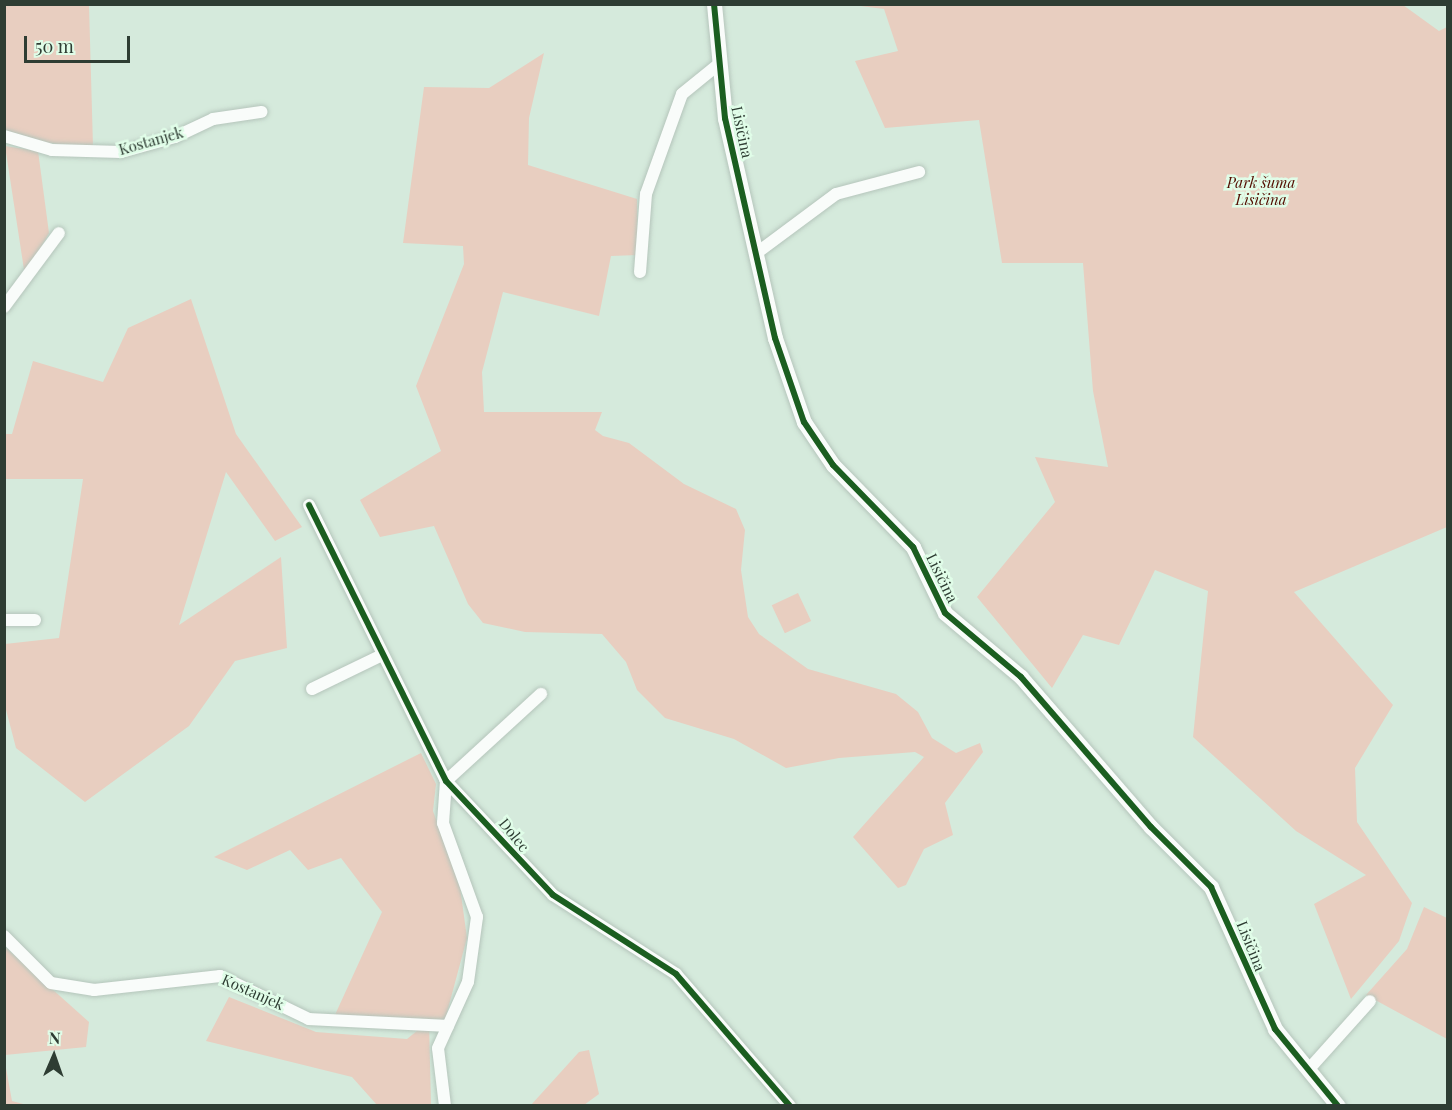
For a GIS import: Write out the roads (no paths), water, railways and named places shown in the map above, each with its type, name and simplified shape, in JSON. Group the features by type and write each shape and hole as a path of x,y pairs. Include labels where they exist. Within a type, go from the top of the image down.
{"street":[{"name":"Lisičina","path":"714,4 725,118 788,382 824,454 913,547 945,613 1021,676 1151,827 1211,887 1275,1029 1338,1106"},
{"path":"640,272 646,194 682,94 720,63"},
{"name":"Kostanjek","path":"4,136 52,150 121,152 175,137 213,119 261,112"},
{"path":"758,252 836,194 919,172"},
{"path":"4,307 59,233"},
{"name":"Dolec","path":"309,505 380,656 446,781 553,895 676,974 790,1106"},
{"path":"4,620 35,620"},
{"path":"312,689 380,656"},
{"path":"445,1106 438,1048 468,982 477,917 443,823 446,781 542,694"},
{"name":"Kostanjek","path":"4,936 51,983 94,990 220,976 309,1019 448,1026"},
{"path":"1309,1069 1370,1001"}],"park label":[{"name":"Park šuma Lisičina","path":"1261,190"}]}
